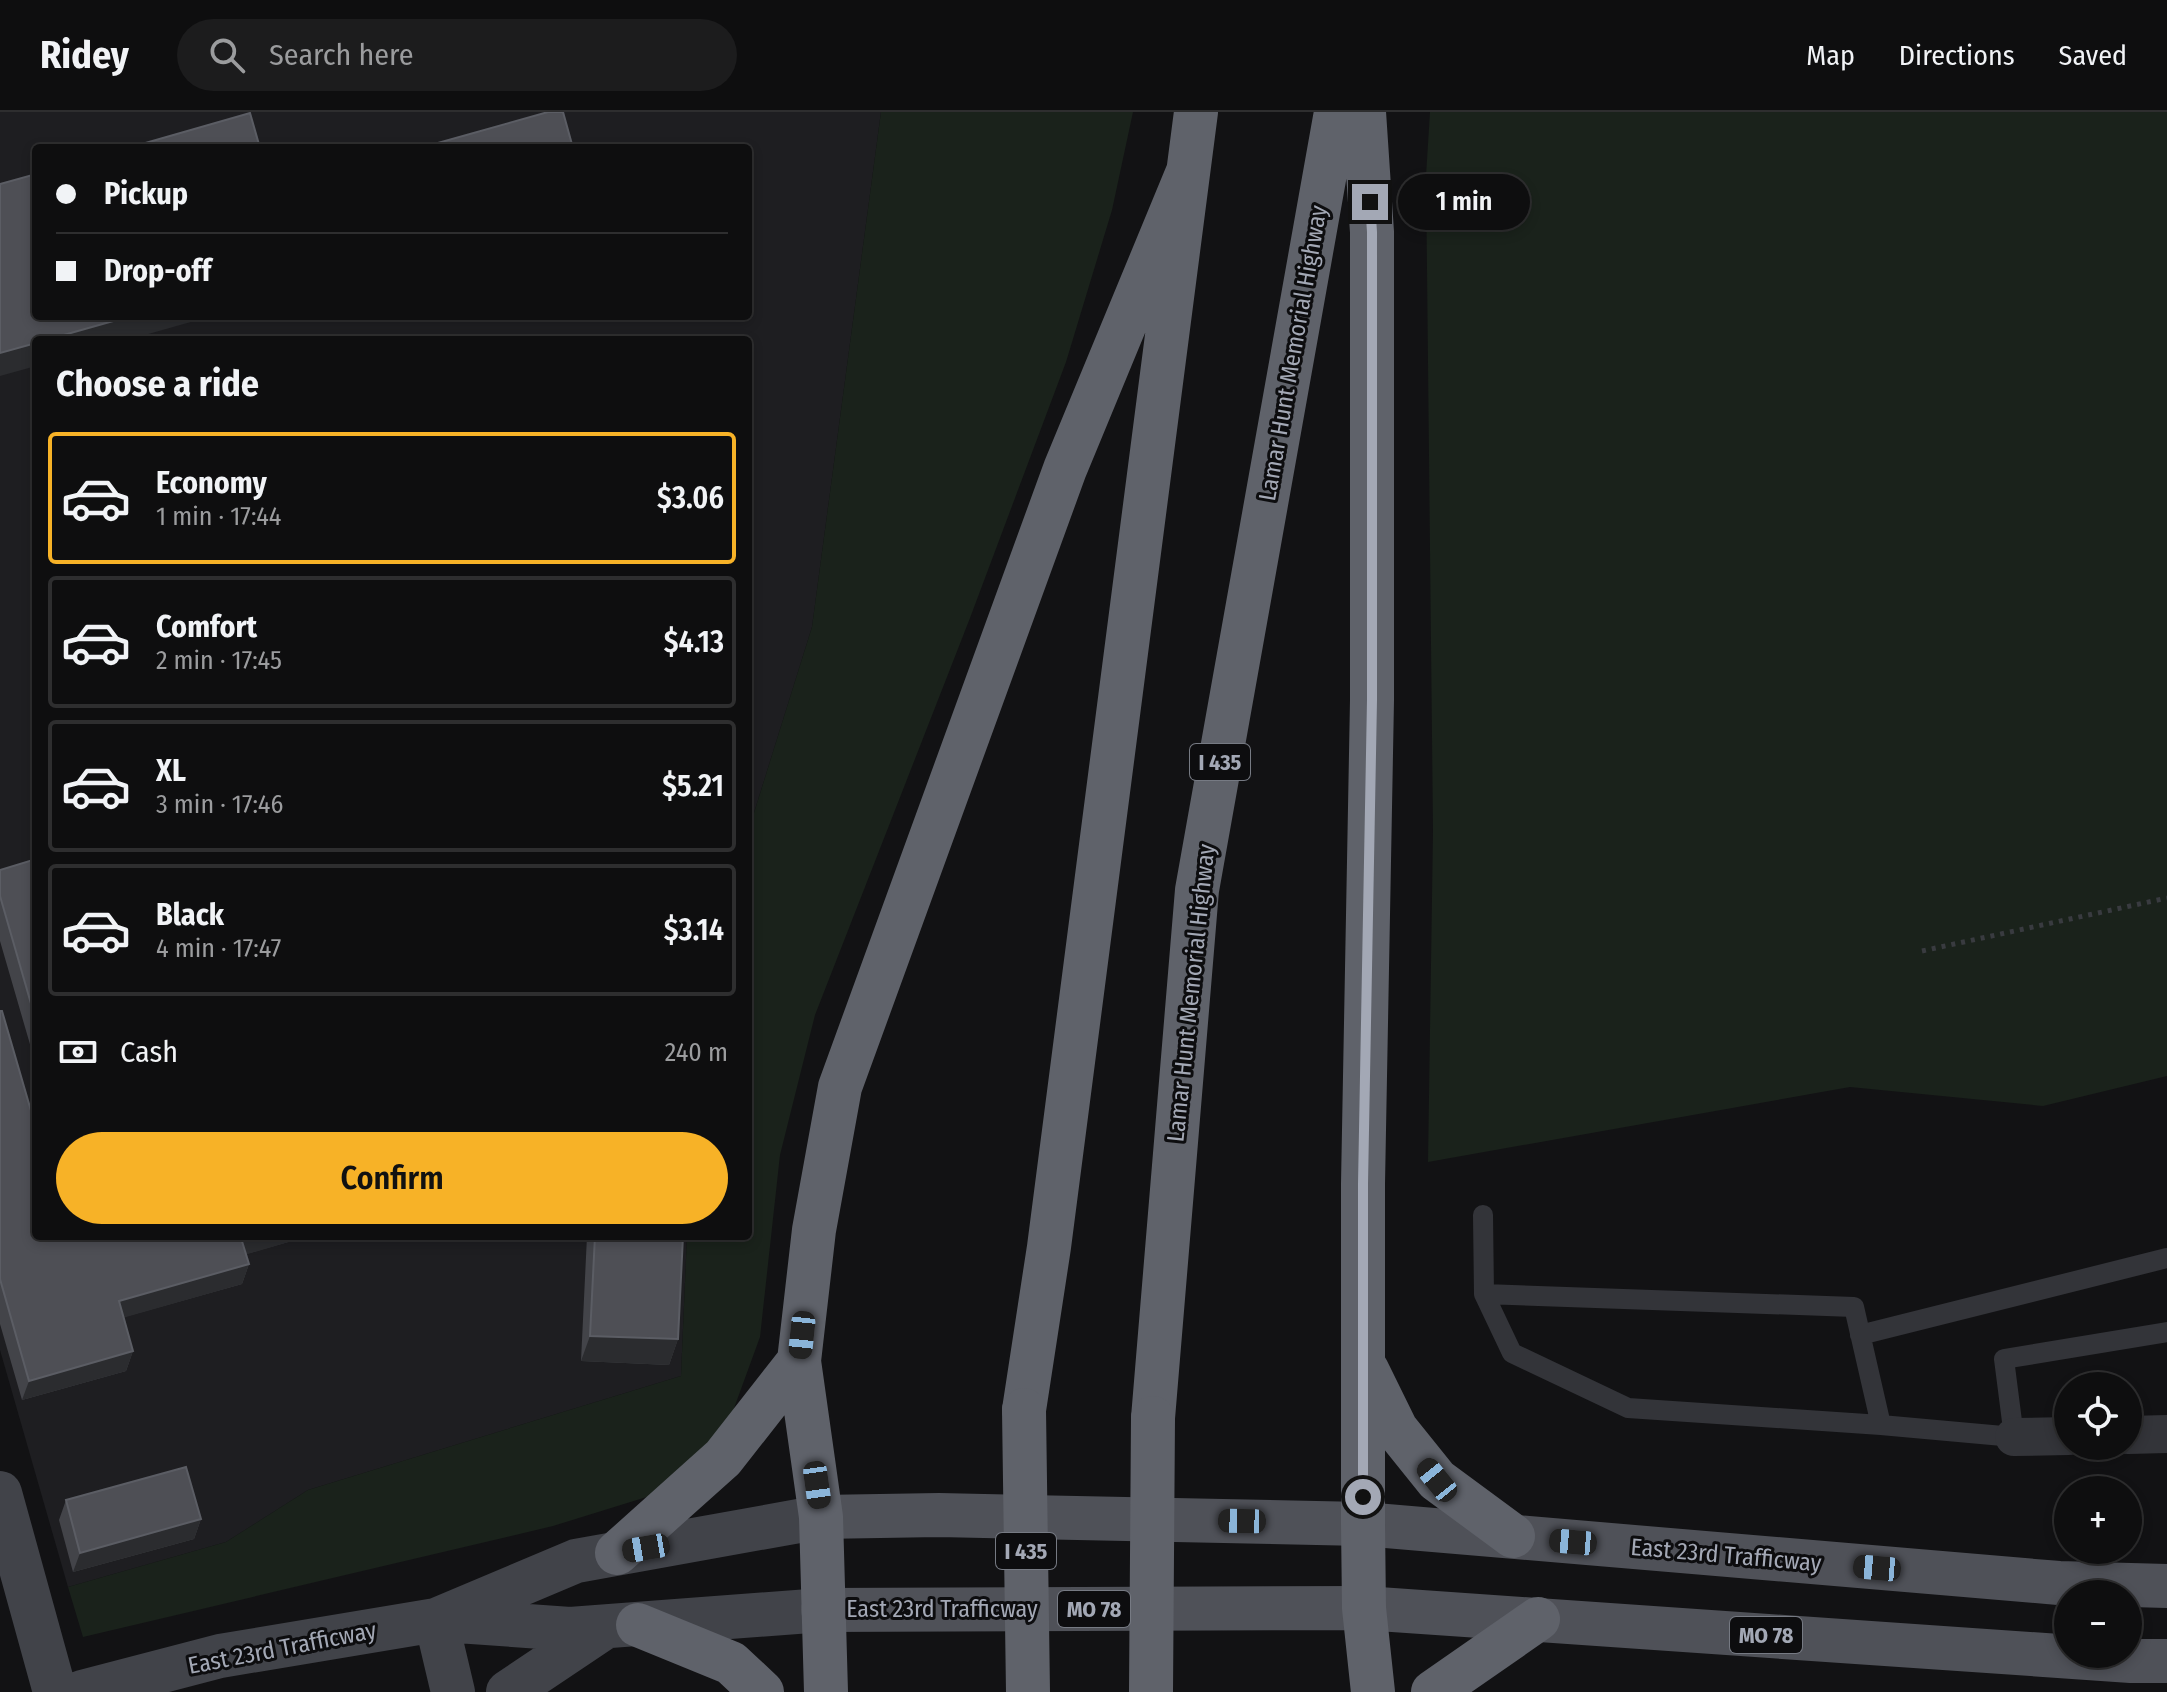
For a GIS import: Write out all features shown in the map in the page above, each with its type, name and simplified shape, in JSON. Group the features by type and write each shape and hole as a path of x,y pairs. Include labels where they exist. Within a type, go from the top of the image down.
{"highway":[{"name":"I 435","path":"1028,1692 1024,1410 1049,1247 1196,112"},
{"name":"Lamar Hunt Memorial Highway","path":"1151,1692 1153,1418 1197,890 1336,112"},
{"path":"1364,112 1372,248 1372,700 1363,1153 1363,1524 1364,1608 1373,1692"},
{"path":"826,1692 821,1517 799,1361 814,1230 840,1087 1065,469 1187,174"},
{"path":"617,1553 723,1458 799,1361"},
{"path":"1363,1362 1396,1429 1437,1480 1513,1536"},
{"path":"1433,1692 1538,1619"},
{"path":"621,1626 731,1663 762,1692"}],"main road":[{"path":"0,1493 55,1692"},
{"name":"East 23rd Trafficway","path":"436,1620 576,1561 821,1517 939,1515 1363,1524 2059,1583 2167,1586"},
{"name":"East 23rd Trafficway","path":"82,1692 220,1656 436,1620 570,1629 823,1610 1364,1608 2167,1661"},
{"path":"436,1620 453,1692"},
{"path":"508,1692 621,1626"}],"street":[{"path":"2142,1435 2167,1434"},
{"path":"2014,1437 2054,1436"}],"lane":[{"path":"1483,1215 1484,1294 1512,1353 1628,1408 2014,1437 2004,1359 2167,1332"},
{"path":"1860,1335 2167,1258"},
{"path":"1484,1294 1854,1307 1881,1425"}],"path":[{"path":"1922,951 2167,898"}],"shaded area":[{"path":"0,112 881,112 812,627 752,819 752,336 32,336 32,1240 687,1240 681,1376 308,1490 226,1542 68,1587 0,1350"},
{"path":"881,112 1133,112 1112,210 1066,362 815,1015 780,1155 760,1337 733,1411 709,1450 653,1495 553,1526 83,1637 68,1587 226,1542 308,1490 681,1376 687,1240 752,1240 752,819 812,627"},
{"path":"1430,112 2167,112 2167,1076 2043,1106 1850,1087 1428,1162 1433,831 1426,176"}],"building":[{"path":"548,112 563,112 572,144 434,144"},
{"path":"250,113 259,144 142,144"},
{"path":"32,175 32,320 117,320 60,336 32,336 32,344 0,353 0,184"},
{"path":"32,860 32,1007 0,896 0,870"},
{"path":"2,1011 32,1114 32,1240 242,1240 249,1264 119,1301 133,1351 29,1381 0,1279"},
{"path":"595,1240 683,1240 678,1339 590,1336"},
{"path":"186,1467 201,1519 80,1553 66,1500"}],"route":[{"path":"1363,1497 1363,1184 1372,700 1370,202"}]}
